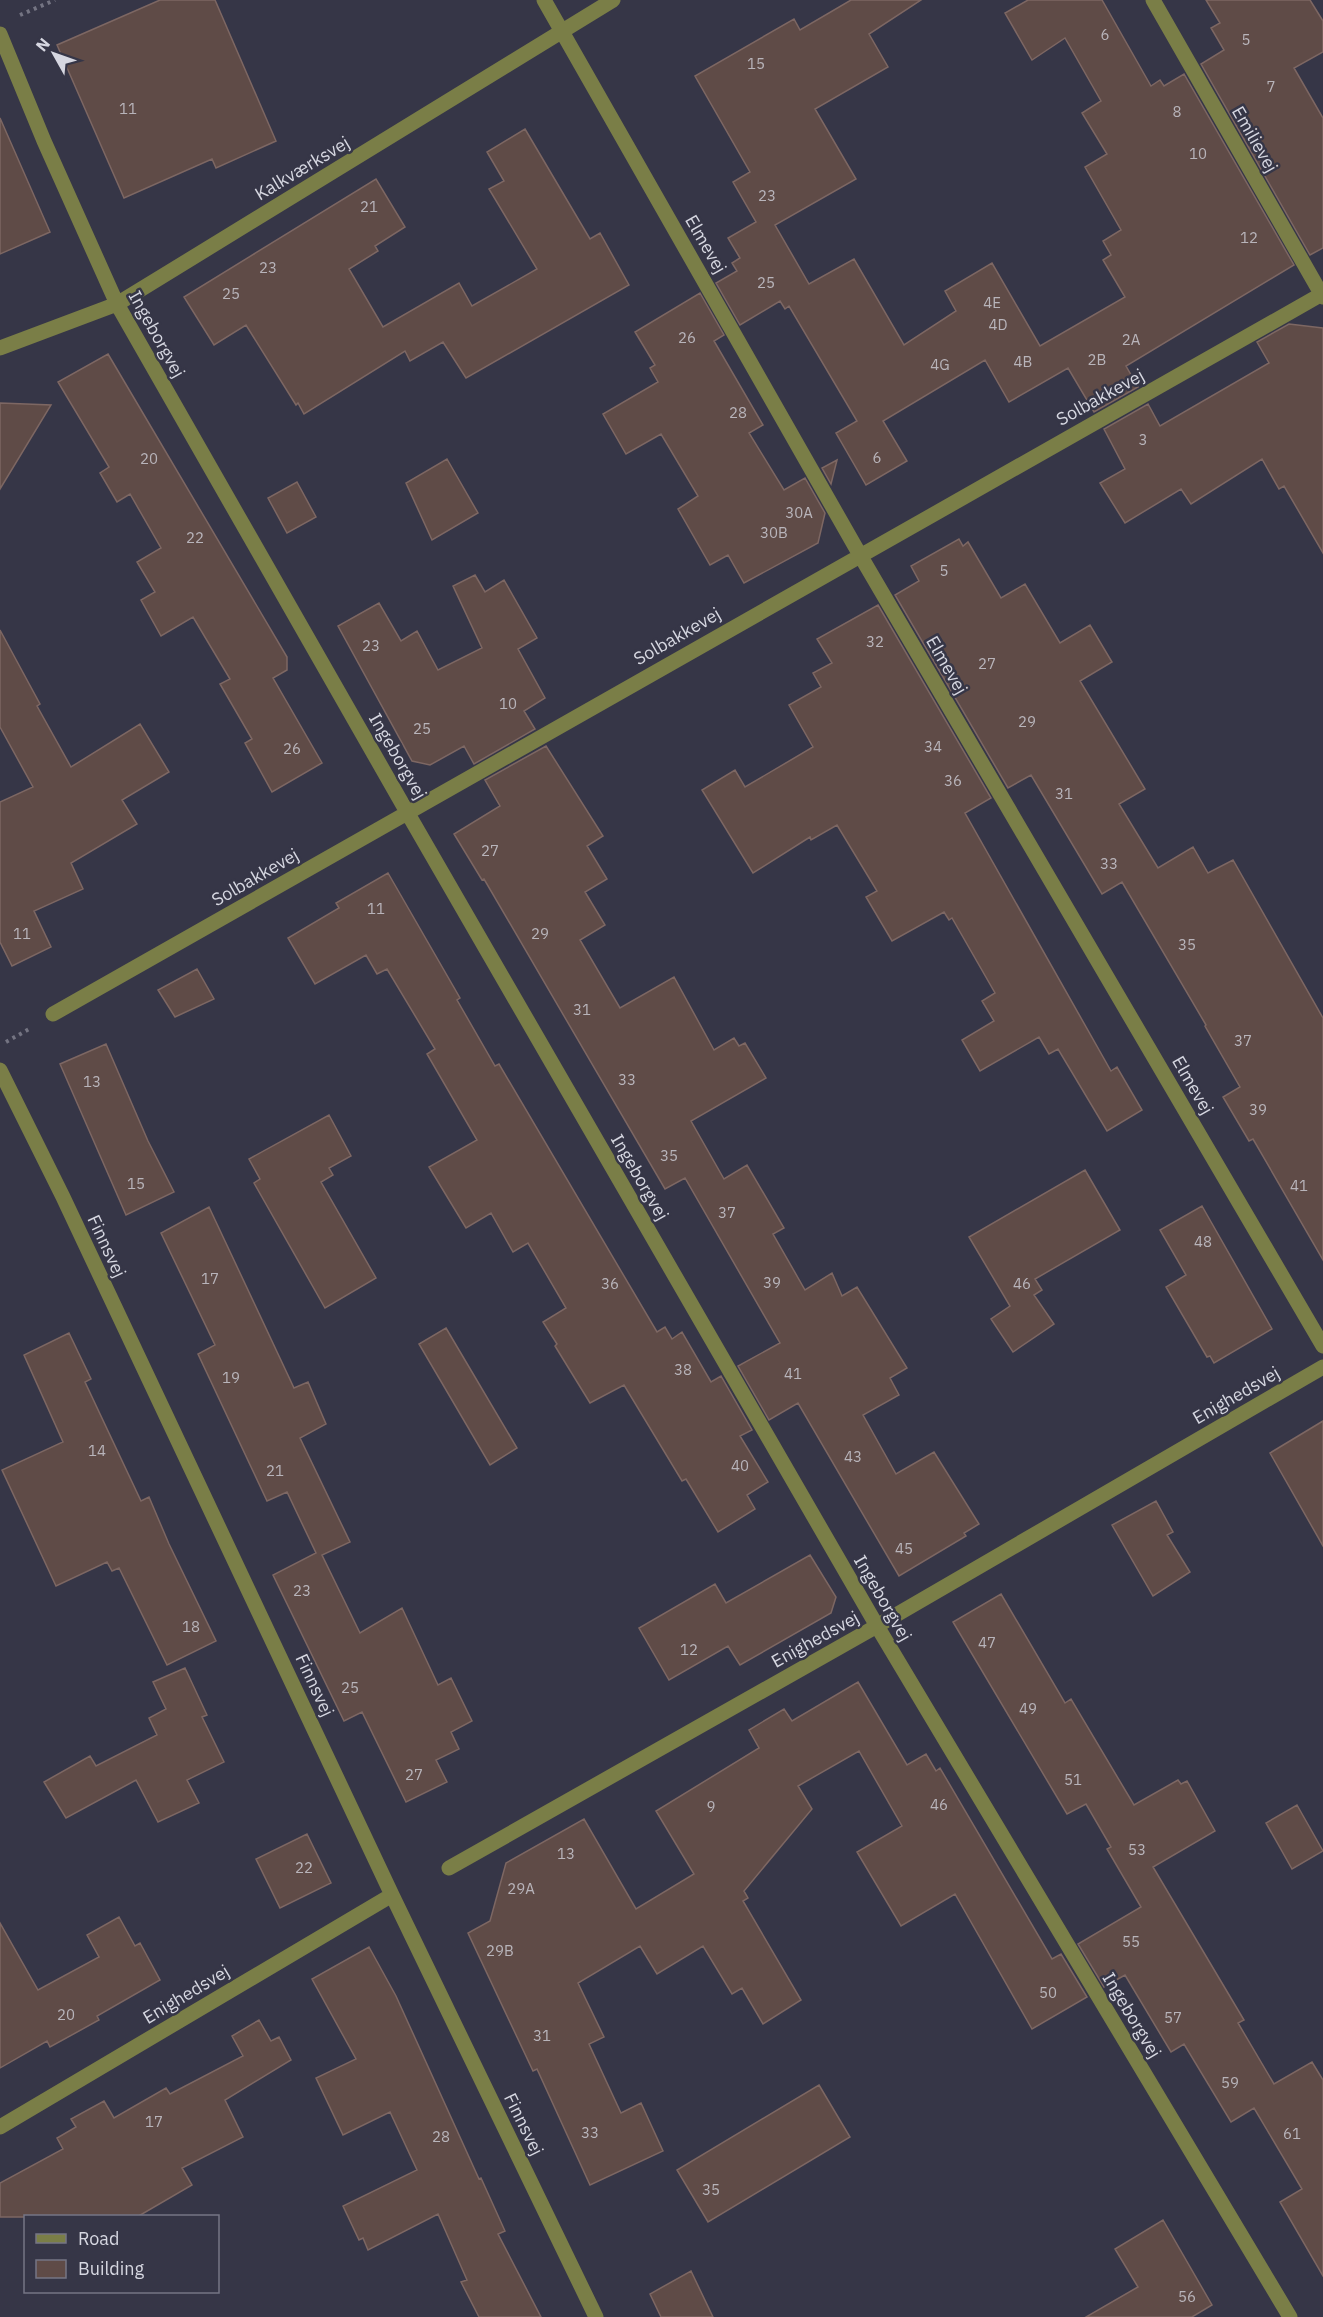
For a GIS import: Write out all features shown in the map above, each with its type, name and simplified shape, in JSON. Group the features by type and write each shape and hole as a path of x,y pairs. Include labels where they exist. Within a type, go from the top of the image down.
{"street":[{"name":"Elmevej","path":"544,0 860,555 1323,1347"},
{"name":"Kalkværksvej","path":"0,348 117,304 613,0"},
{"name":"Emilievej","path":"1153,0 1322,295"},
{"name":"Ingeborgvej","path":"0,34 44,141 117,304 877,1626 1290,2317"},
{"name":"Solbakkevej","path":"53,1014 1322,295"},
{"name":"Finnsvej","path":"0,1070 63,1197 392,1894 596,2317"},
{"name":"Enighedsvej","path":"449,1868 877,1626 1323,1367"},
{"name":"Enighedsvej","path":"0,2127 392,1894"}],"path":[{"path":"11,19 54,0"}],"building":[{"path":"160,0 215,0 276,141 216,168 212,159 124,198 57,45"},
{"path":"851,0 921,0 869,34 888,67 815,109 856,179 775,225 809,284 854,259 904,345 956,311 945,291 992,263 1040,346 1125,297 1103,260 1111,255 1103,241 1121,230 1085,167 1107,154 1082,113 1101,101 1065,38 1032,60 1005,13 1028,0 1102,0 1151,86 1160,80 1164,86 1184,74 1294,265 1126,366 1138,387 1094,412 1068,368 1009,402 985,360 883,421 907,461 866,485 836,433 857,421 789,306 785,309 780,301 740,325 716,283 737,271 732,263 740,258 728,238 756,222 733,182 750,172 695,76 794,19 800,30"},
{"path":"1206,0 1310,0 1323,21 1323,52 1294,68 1323,118 1323,248 1310,255 1201,64 1224,50 1211,28 1220,23"},
{"path":"0,118 50,232 0,254"},
{"path":"525,129 590,239 600,233 629,285 466,378 443,342 410,361 405,351 304,414 246,325 214,345 184,297 376,179 405,227 375,246 378,251 349,269 383,327 459,283 472,306 537,269 489,189 504,181 487,152"},
{"path":"700,293 724,335 714,341 763,425 749,433 784,490 805,478 825,513 818,543 744,583 728,555 710,565 678,509 698,496 661,434 626,454 603,414 658,382 650,368 655,365 635,332"},
{"path":"1289,324 1323,328 1323,553 1284,486 1279,489 1262,459 1191,504 1181,489 1125,523 1100,483 1125,469 1104,429 1148,404 1160,426 1269,363 1257,342"},
{"path":"108,354 287,657 287,670 273,678 322,763 272,792 245,743 252,739 220,684 230,679 193,617 161,636 141,600 155,592 137,562 161,548 130,494 117,502 100,473 109,467 58,382"},
{"path":"0,403 51,405 0,489"},
{"path":"447,459 478,513 432,540 406,483"},
{"path":"837,460 831,484 822,468"},
{"path":"297,482 316,517 287,533 268,498"},
{"path":"959,539 963,546 968,542 1001,598 1025,584 1060,643 1090,625 1112,662 1080,681 1145,789 1119,804 1158,868 1193,847 1208,873 1233,860 1323,1018 1323,1260 1253,1139 1249,1141 1223,1097 1240,1087 1122,882 1102,894 1031,775 1008,788 895,595 919,581 911,566"},
{"path":"475,575 485,592 504,580 537,638 518,649 545,698 524,711 535,729 474,764 464,746 430,765 412,761 338,626 379,603 401,641 417,631 438,670 482,648 453,586"},
{"path":"878,605 991,798 965,813 1111,1071 1117,1067 1142,1110 1107,1131 1058,1049 1049,1054 1039,1037 980,1071 962,1040 994,1021 982,1001 995,993 952,918 949,920 944,912 892,941 866,897 877,891 837,825 811,840 810,837 753,873 702,790 735,770 745,787 813,747 789,705 821,687 813,673 832,663 817,639"},
{"path":"0,630 40,704 37,706 71,767 140,724 169,772 122,800 137,824 71,863 83,889 34,911 51,947 12,966 0,942 0,802 33,787 0,727"},
{"path":"546,746 603,836 587,846 607,879 585,892 605,925 580,940 620,1008 674,977 714,1050 734,1038 739,1046 745,1043 766,1078 691,1121 724,1179 747,1165 784,1228 773,1234 805,1290 832,1273 842,1296 857,1287 907,1368 890,1378 899,1395 863,1415 896,1474 934,1452 979,1524 964,1533 966,1536 899,1576 798,1403 769,1420 738,1366 780,1343 685,1178 665,1189 484,879 482,880 454,834 500,806 485,780"},
{"path":"388,873 460,998 457,1000 495,1066 499,1064 657,1332 665,1327 672,1339 682,1332 711,1382 721,1376 752,1430 740,1436 768,1482 747,1495 755,1509 718,1532 686,1479 682,1481 624,1385 590,1403 543,1322 566,1308 528,1243 513,1252 491,1213 466,1228 429,1167 477,1140 427,1054 435,1049 387,969 377,974 366,955 315,984 288,938 339,908 336,903"},
{"path":"197,969 214,999 175,1017 158,990"},
{"path":"106,1044 148,1141 174,1192 126,1215 60,1064"},
{"path":"329,1115 351,1156 329,1168 333,1175 321,1182 376,1278 325,1308 254,1183 260,1179 249,1159"},
{"path":"1085,1170 1120,1230 1035,1279 1042,1290 1034,1295 1054,1324 1013,1352 991,1319 1010,1306 969,1237"},
{"path":"1202,1206 1272,1329 1214,1363 1210,1356 1207,1357 1166,1287 1186,1275 1160,1230"},
{"path":"209,1207 294,1388 308,1382 326,1424 300,1438 350,1542 322,1555 360,1633 402,1608 438,1685 451,1678 472,1721 451,1732 459,1749 436,1760 447,1782 406,1802 362,1712 344,1721 273,1575 316,1553 287,1492 267,1501 198,1354 215,1345 161,1233"},
{"path":"446,1328 517,1448 490,1465 419,1344"},
{"path":"69,1333 91,1379 85,1382 141,1501 149,1497 216,1641 167,1665 119,1568 112,1571 107,1562 56,1586 2,1470 63,1442 24,1355"},
{"path":"1323,1421 1323,1546 1270,1453"},
{"path":"1156,1501 1173,1532 1167,1535 1190,1572 1153,1596 1112,1525"},
{"path":"810,1555 836,1597 831,1613 740,1665 728,1646 669,1680 639,1628 715,1584 726,1603"},
{"path":"1001,1594 1065,1703 1071,1699 1134,1805 1178,1780 1181,1784 1187,1781 1215,1831 1153,1867 1244,2020 1238,2023 1274,2084 1312,2062 1323,2080 1323,2276 1280,2202 1302,2189 1254,2108 1231,2122 1184,2044 1171,2052 1125,1975 1104,1987 1078,1944 1141,1907 1107,1849 1111,1847 1086,1804 1067,1814 953,1622"},
{"path":"185,1668 207,1715 202,1717 224,1762 187,1780 199,1803 158,1822 136,1780 66,1818 44,1782 90,1756 96,1766 157,1735 149,1718 166,1709 153,1682"},
{"path":"858,1682 907,1765 926,1754 936,1771 940,1768 1052,1959 1061,1954 1087,1997 1032,2029 955,1894 901,1926 857,1852 902,1826 859,1751 798,1786 812,1809 744,1891 748,1898 743,1901 801,2000 763,2024 742,1988 732,1994 703,1946 657,1974 640,1946 578,1983 604,2037 589,2044 621,2113 641,2103 663,2151 590,2185 537,2069 533,2071 468,1933 490,1921 506,1863 584,1819 636,1909 694,1874 656,1811 759,1748 749,1730 784,1709 792,1721"},
{"path":"1297,1805 1323,1851 1292,1869 1266,1823"},
{"path":"307,1834 331,1883 280,1908 256,1859"},
{"path":"119,1917 135,1946 140,1943 160,1980 97,2016 99,2020 50,2047 47,2041 0,2068 0,1923 38,1990 99,1957 87,1935"},
{"path":"369,1947 396,1996 479,2179 481,2178 505,2231 498,2234 541,2317 479,2317 461,2282 467,2280 438,2214 368,2250 363,2238 359,2240 343,2206 417,2170 390,2112 343,2135 316,2078 356,2059 312,1979"},
{"path":"259,2020 271,2041 279,2037 291,2060 225,2100 243,2137 182,2168 192,2185 140,2215 0,2217 0,2183 63,2149 57,2138 76,2127 71,2119 104,2101 114,2118 166,2088 170,2094 243,2056 232,2036"},
{"path":"819,2085 850,2137 708,2222 677,2170"},
{"path":"1163,2220 1212,2305 1192,2317 1086,2317 1138,2287 1115,2249"},
{"path":"691,2271 713,2317 661,2317 650,2294"}]}
